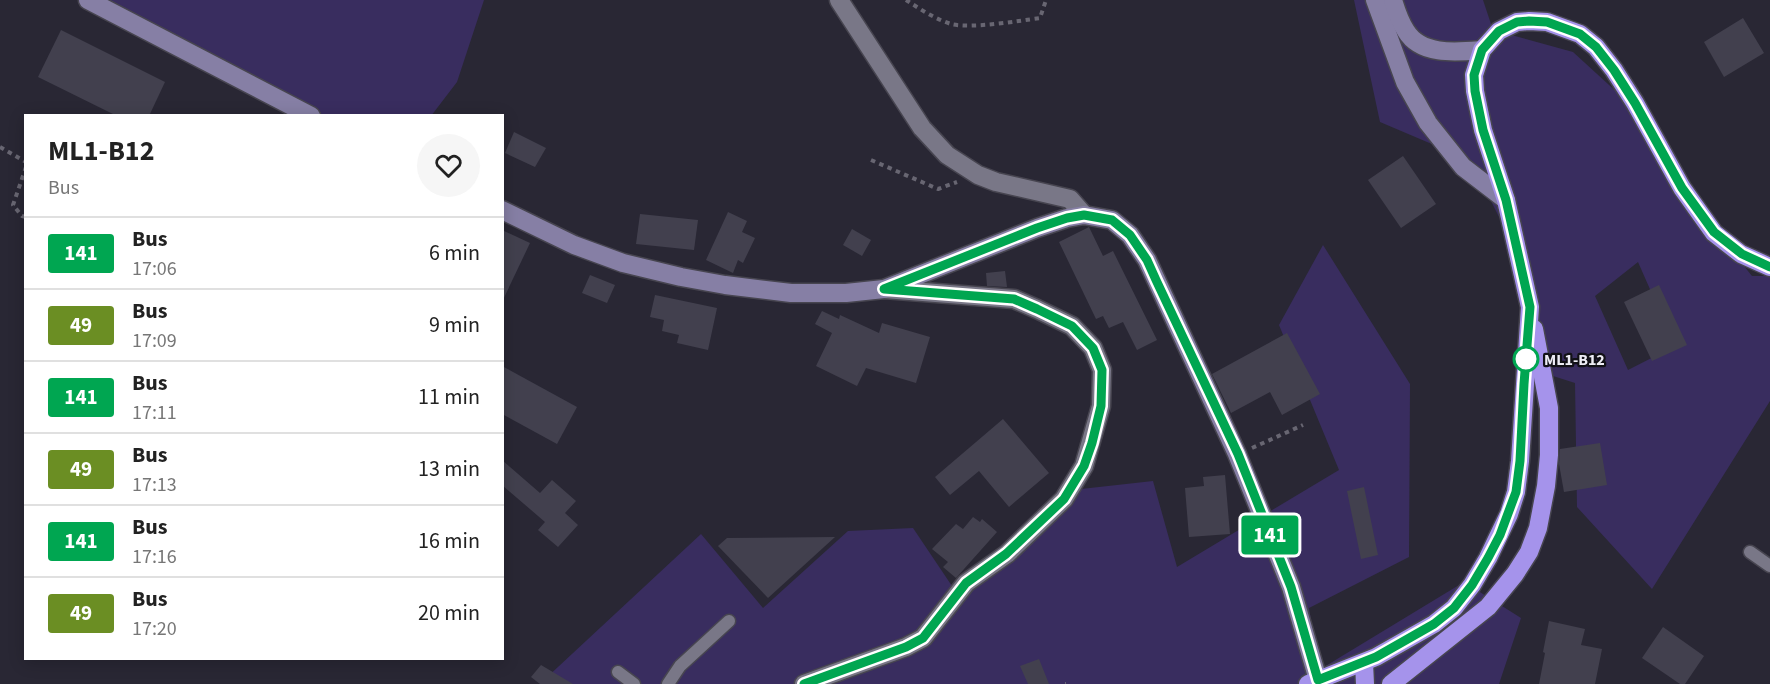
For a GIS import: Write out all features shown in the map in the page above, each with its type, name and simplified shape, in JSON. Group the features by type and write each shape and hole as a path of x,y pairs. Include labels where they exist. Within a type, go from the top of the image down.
{"highway":[{"path":"1391,684 1488,607 1505,588 1526,557 1538,528 1546,486 1550,408 1506,200 1476,101 1474,75 1482,50 1499,31 1517,22 1547,22 1580,34 1596,47 1635,103 1687,195 1714,232 1742,254 1770,267"},
{"path":"1313,682 1364,663 1434,624 1454,608 1472,585 1500,535 1516,492 1530,307"},
{"path":"1364,663 1365,684"}],"street":[{"path":"88,0 307,114"},
{"path":"839,0 922,128 947,155 978,175 996,182 1070,199 1084,215"},
{"path":"1375,0 1405,82 1428,123 1463,167 1506,200"},
{"path":"1393,0 1406,32 1424,46 1446,52 1482,50"},
{"path":"504,211 574,245 613,260 725,285 791,293 846,293 884,289 1014,299 1072,326 1093,348 1102,370 1101,406 1084,466 1064,499 1006,554 966,583 923,638 906,647 804,684"},
{"path":"884,289 1067,218 1084,215 1112,220 1130,235 1147,260 1238,454 1291,587 1313,682"}],"lane":[{"path":"1750,552 1770,566"},
{"path":"668,684 680,666 729,621"},
{"path":"618,672 634,684"}],"path":[{"path":"906,0 927,14 952,24 1040,18 1046,0"},
{"path":"0,147 24,161"},
{"path":"871,160 938,189 978,175"},
{"path":"24,173 13,205 24,216"},
{"path":"1238,454 1303,425"}],"shaded area":[{"path":"109,0 484,0 457,82 433,114 314,114 291,107 225,60"},
{"path":"1354,0 1483,0 1493,30 1573,52 1620,95 1715,230 1752,276 1770,276 1770,401 1652,589 1577,507 1575,383 1528,368 1516,251 1480,179 1460,156 1380,122","holes":["1638,262 1675,346 1628,370 1595,296"]},
{"path":"1323,245 1410,384 1409,557 1309,608 1319,670 1464,582 1521,618 1499,684 833,684 827,674 810,684 549,684 544,680 701,534 763,608 848,531 913,528 956,592 1072,490 1153,481 1177,567 1339,470 1279,325"}],"building":[{"path":"1743,18 1764,53 1724,77 1704,42"},
{"path":"61,30 165,82 150,114 113,114 38,77"},
{"path":"514,132 546,148 535,167 505,153"},
{"path":"1403,156 1436,204 1401,228 1368,180"},
{"path":"728,212 747,221 742,232 755,238 743,263 738,260 733,273 706,260"},
{"path":"640,214 698,220 694,250 636,244"},
{"path":"1089,227 1103,256 1113,251 1157,340 1137,350 1123,322 1109,328 1103,316 1096,319 1059,242"},
{"path":"852,229 871,240 862,256 843,245"},
{"path":"504,231 530,243 504,298"},
{"path":"1005,271 1007,287 987,286 986,273"},
{"path":"590,275 615,285 607,303 582,293"},
{"path":"1659,285 1687,345 1652,361 1624,302"},
{"path":"655,295 717,308 708,350 677,343 679,335 662,331 664,320 650,317"},
{"path":"822,311 839,319 840,315 879,333 882,323 930,337 916,383 866,368 857,386 816,366 832,333 815,324"},
{"path":"1287,333 1320,394 1282,415 1270,392 1231,413 1212,374"},
{"path":"504,367 577,407 557,444 504,415"},
{"path":"1003,419 1049,473 1009,507 979,471 950,495 935,477"},
{"path":"1600,443 1607,485 1564,492 1559,464 1560,449"},
{"path":"504,462 540,493 552,480 576,501 565,513 578,525 558,547 538,530 545,522 504,487"},
{"path":"1225,475 1230,534 1189,537 1185,488 1204,486 1203,477"},
{"path":"1364,487 1378,555 1361,559 1347,491"},
{"path":"973,517 980,522 982,519 997,532 956,578 943,567 948,562 932,549 956,524 963,529"},
{"path":"835,537 768,598 718,546 727,538"},
{"path":"1549,621 1585,629 1581,645 1602,649 1595,684 1539,684"},
{"path":"1663,627 1704,656 1685,684 1680,684 1642,658"},
{"path":"1039,659 1049,684 1028,684 1020,666"},
{"path":"541,665 573,684 540,684 531,677"}],"bus line":[{"name":"141","path":"804,684 906,647 923,638 966,583 1006,554 1064,499 1084,466 1101,406 1102,370 1093,348 1072,326 1014,299 884,289 1067,218 1084,215 1112,220 1130,235 1147,260 1238,454 1291,587 1318,680 1376,657 1434,624 1454,608 1472,585 1488,558 1509,514 1516,492 1530,307 1506,200 1478,111 1474,75 1482,50 1499,31 1517,22 1547,22 1580,34 1596,47 1635,103 1682,188 1714,232 1742,254 1770,267"}],"place":[{"name":"ML1-B12","path":"1526,359"}]}
